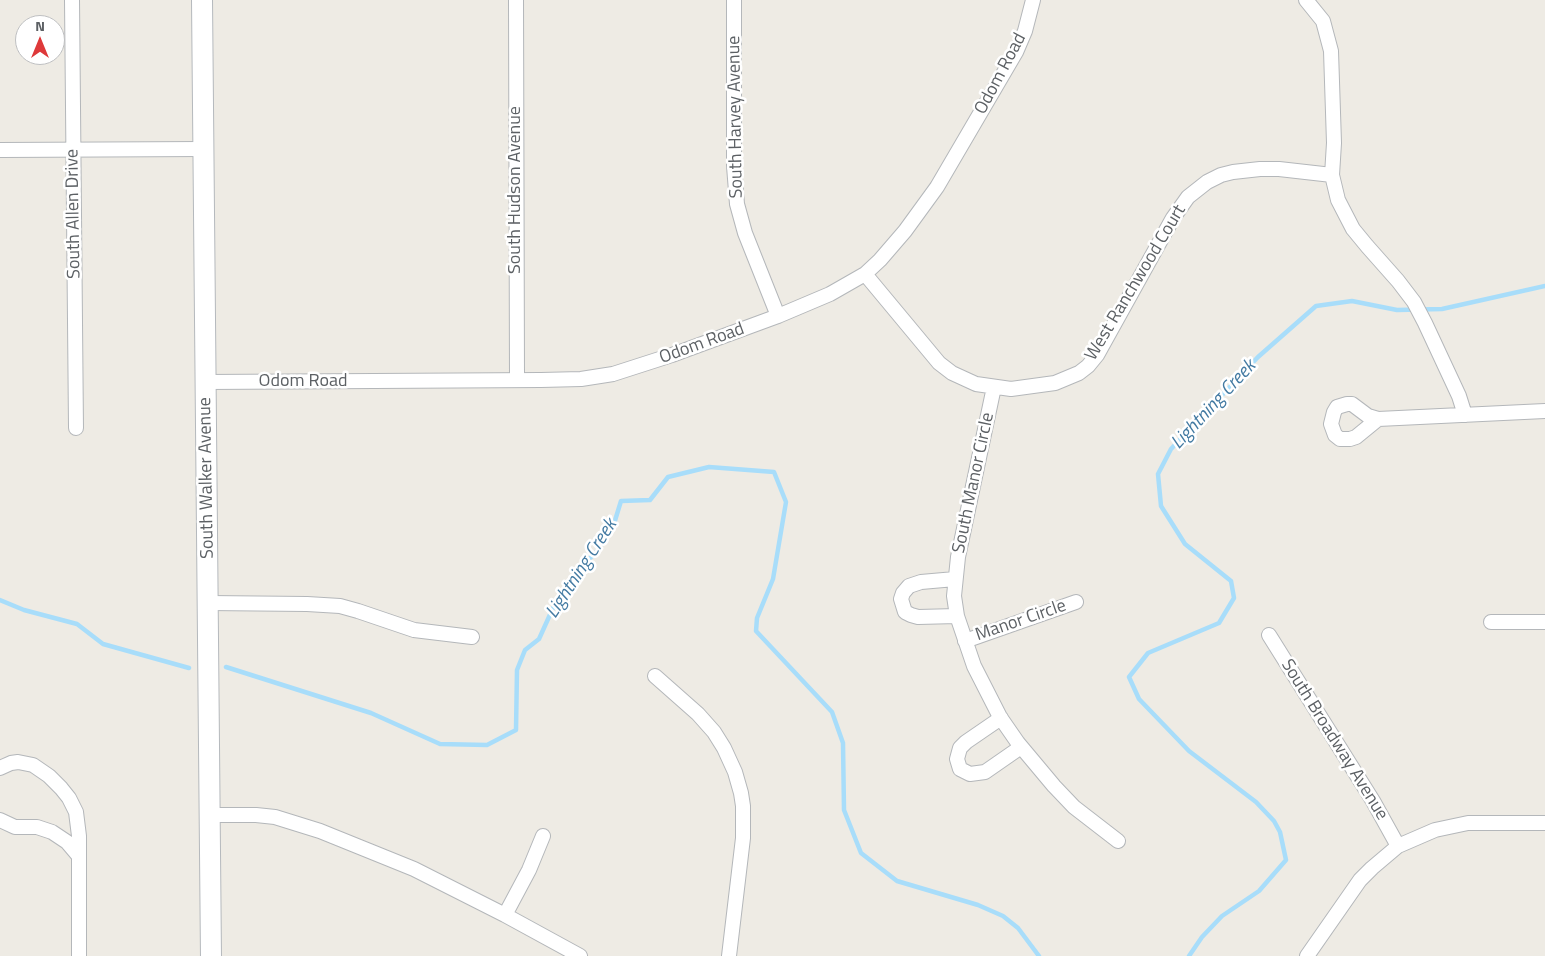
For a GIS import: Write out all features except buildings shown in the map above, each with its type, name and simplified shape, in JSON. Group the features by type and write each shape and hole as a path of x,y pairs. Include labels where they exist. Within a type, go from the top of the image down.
{"main road":[{"name":"South Walker Avenue","path":"202,0 211,956"}],"street":[{"name":"South Allen Drive","path":"72,0 76,428"},
{"name":"South Hudson Avenue","path":"516,0 517,380"},
{"name":"South Harvey Avenue","path":"734,0 734,166 737,204 745,233 778,316"},
{"name":"Odom Road","path":"206,382 517,380 581,378 619,373 778,316 830,294 865,274 880,260 905,231 937,187 1016,52 1025,31 1033,0"},
{"path":"1306,0 1323,21 1331,52 1334,143 1332,174 1338,200 1354,229 1398,280 1414,302 1459,396 1465,415"},
{"path":"0,150 203,149"},
{"name":"West Ranchwood Court","path":"865,274 939,363 964,380 994,387 1019,388 1055,383 1079,373 1088,366 1106,341 1118,314 1173,218 1188,197 1207,182 1233,172 1260,169 1332,174"},
{"name":"South Manor Circle","path":"994,387 955,579 954,596 957,616 974,666 1001,718 1021,747 1074,807 1118,842"},
{"path":"1378,419 1545,411"},
{"name":"South Manor Circle","path":"955,579 922,582 909,586 901,599 905,612 911,615 957,616"},
{"name":"Manor Circle","path":"965,641 1076,602"},
{"path":"208,603 340,606 414,630 472,637"},
{"path":"1491,622 1545,622"},
{"name":"South Broadway Avenue","path":"1269,634 1381,815 1398,846"},
{"path":"655,676 698,714 714,732 735,772 741,793 743,838 729,956"},
{"path":"1001,718 960,748 957,759 960,769 970,774 985,772 1021,747"},
{"path":"0,768 18,762 33,765 49,776 61,788 76,812 79,826 79,956"},
{"path":"210,816 256,815 294,822 414,869 580,956"},
{"path":"0,820 16,827 36,827 52,832 67,842 78,855"},
{"path":"1307,956 1360,880 1398,846 1434,830 1468,823 1545,823"},
{"path":"505,915 529,870 543,836"}],"waterway":[{"name":"Lightning Creek","path":"1189,956 1202,937 1222,916 1259,891 1286,860 1280,832 1274,821 1256,802 1189,751 1139,699 1129,677 1148,653 1219,623 1234,598 1231,581 1185,544 1161,506 1158,474 1171,449 1258,357 1316,306 1352,301 1397,310 1442,309 1545,286"},
{"name":"Lightning Creek","path":"226,667 371,713 440,744 487,745 516,730 517,670 525,650 539,639 553,608 576,584 581,565 595,554 613,527 621,501 650,500 668,477 709,467 774,472 786,502 773,579 757,618 756,631 832,712 843,743 844,810 861,853 897,881 978,905 1003,916 1018,928 1039,956"},
{"name":"Lightning Creek","path":"0,600 24,610 77,624 103,644 189,668"}]}
